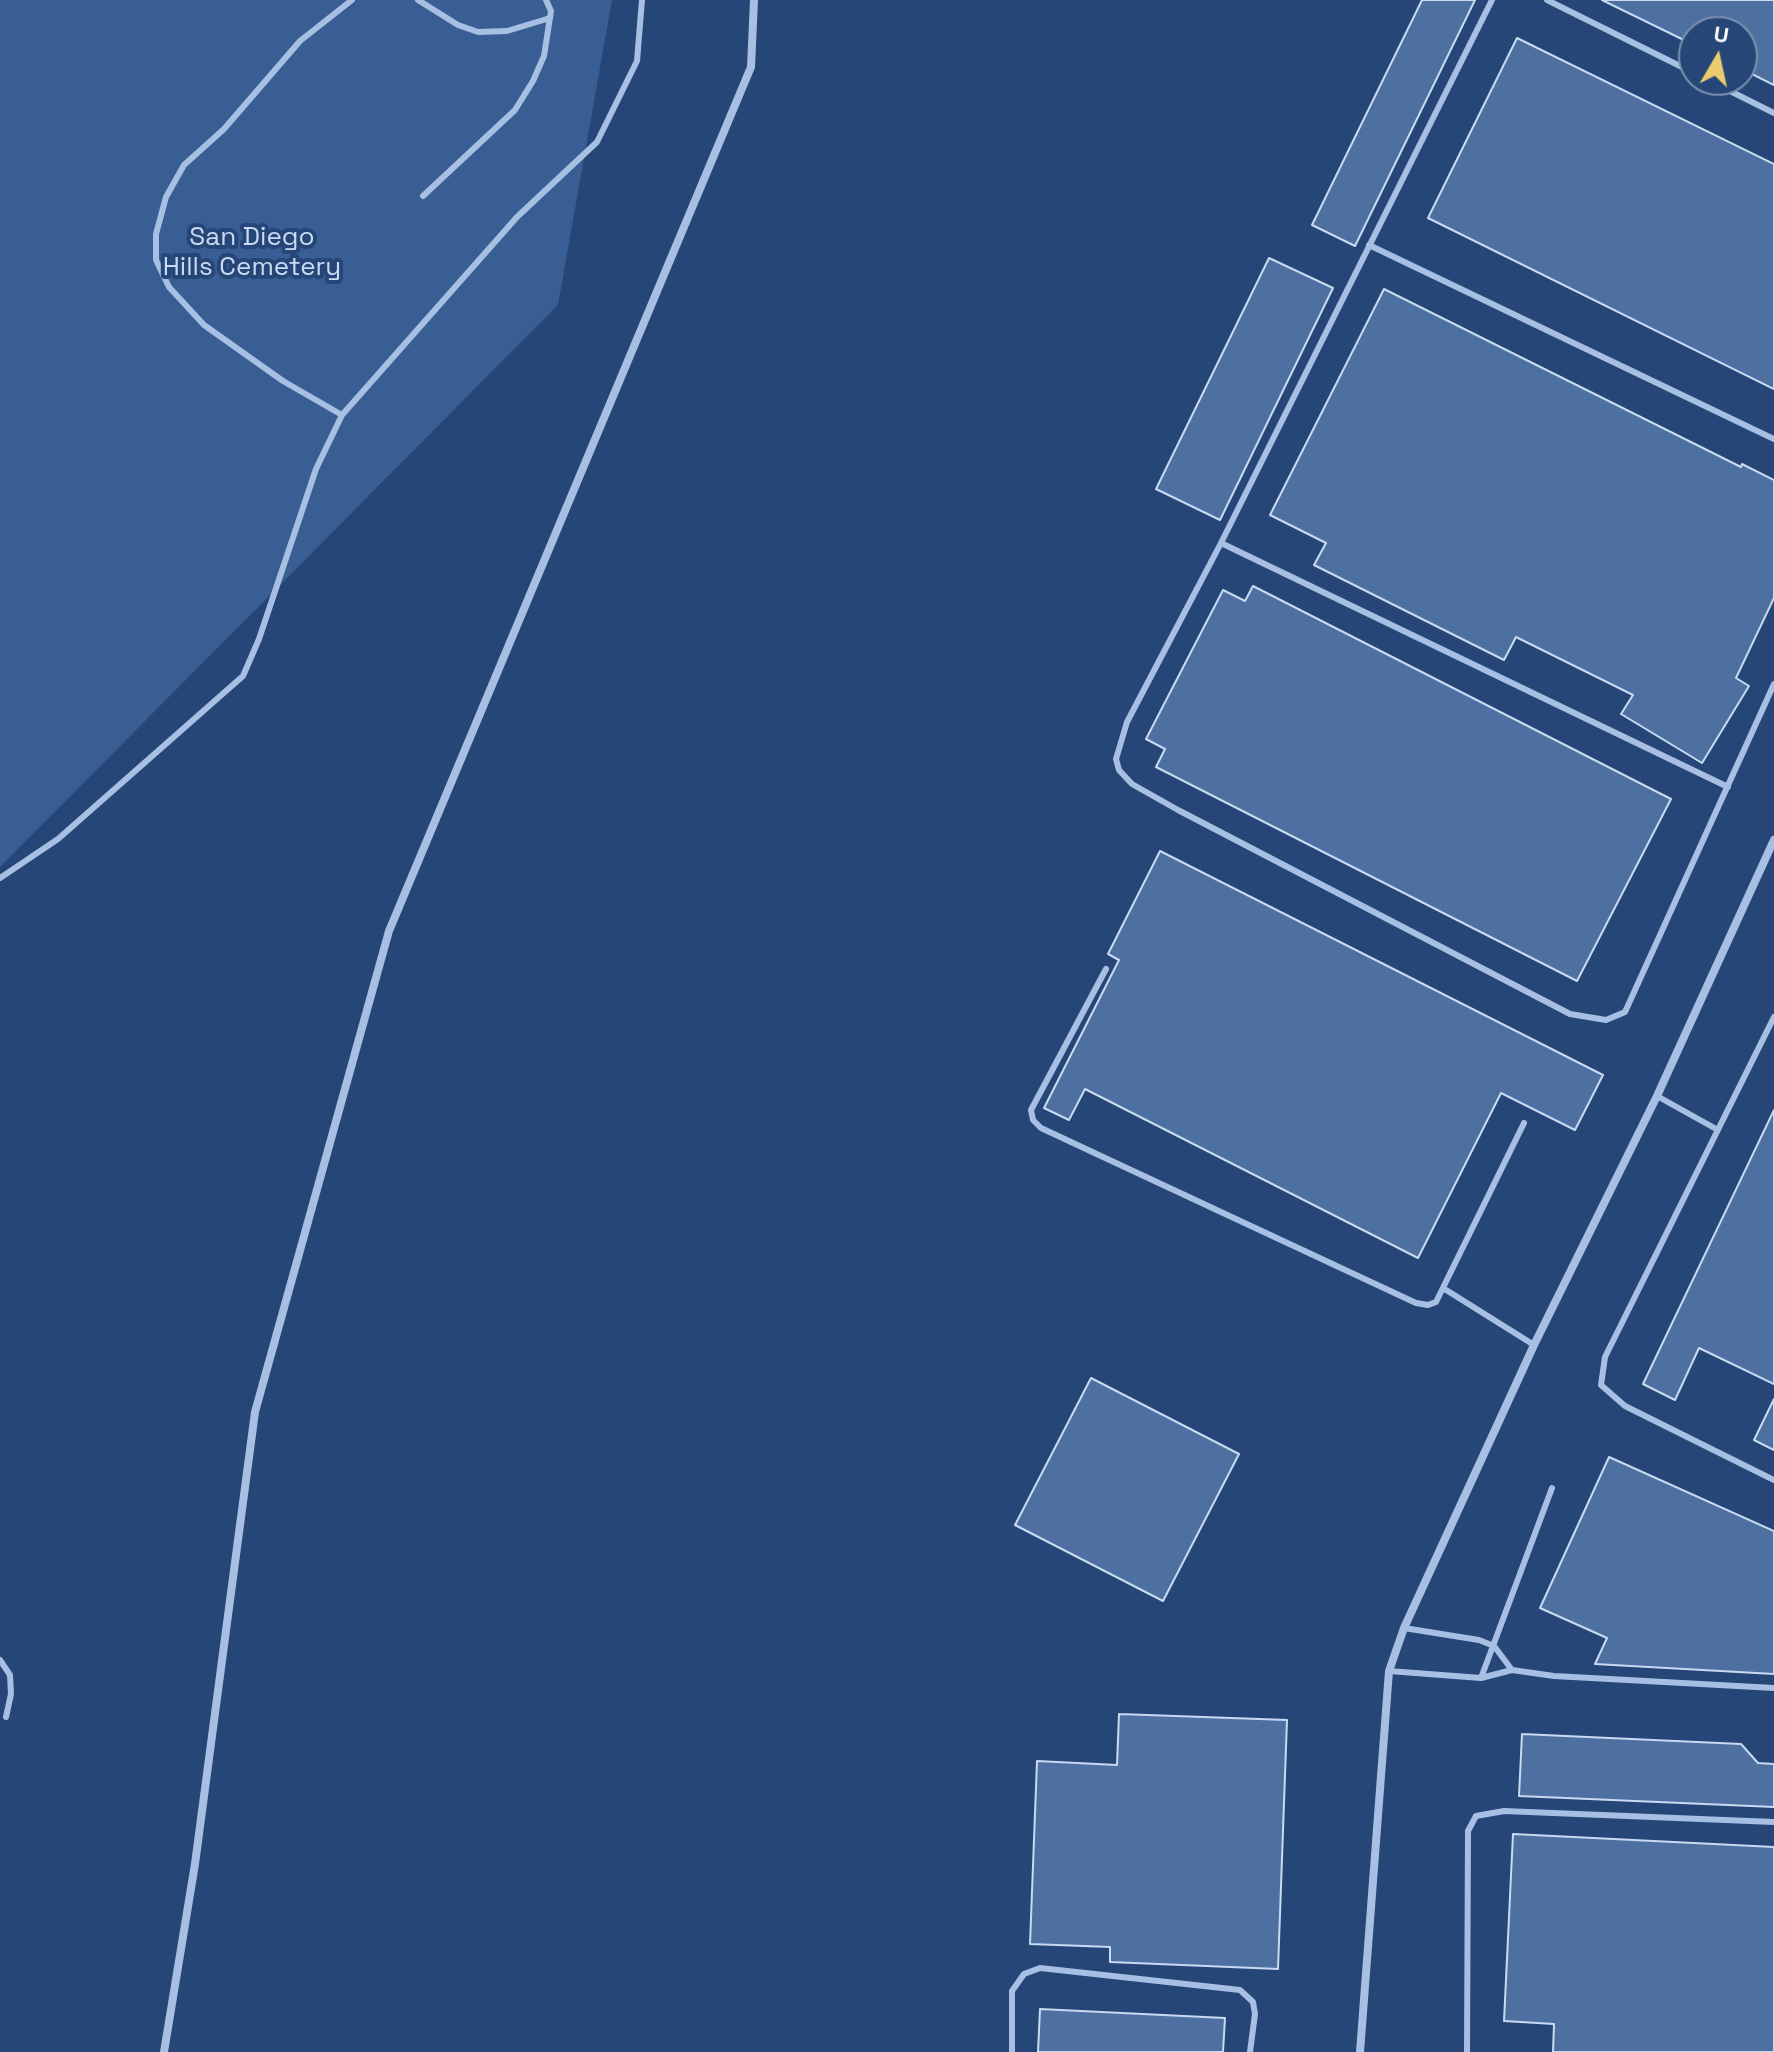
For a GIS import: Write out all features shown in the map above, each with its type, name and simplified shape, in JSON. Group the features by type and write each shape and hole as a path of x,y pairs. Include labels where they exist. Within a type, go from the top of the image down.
{"street":[{"path":"164,2052 195,1864 255,1412 389,931 751,67 754,0"},
{"path":"1360,2052 1389,1671 1404,1628 1534,1345 1657,1096 1774,840"}],"lane":[{"path":"342,415 283,381 204,325 169,287 156,260 156,234 166,197 184,165 224,129 300,41 352,0"},
{"path":"418,0 458,25 478,32 507,31 550,18"},
{"path":"423,196 515,110 544,56 550,18 546,0"},
{"path":"0,878 58,839 243,676 256,649 316,469 342,415 517,217 597,142 637,61 642,0"},
{"path":"1492,0 1221,543 1127,722 1116,759 1119,770 1132,784 1178,810 1570,1014 1606,1020 1625,1012 1774,684"},
{"path":"1547,0 1678,65"},
{"path":"1740,96 1774,113"},
{"path":"1369,245 1774,439"},
{"path":"1221,543 1728,787"},
{"path":"1106,969 1031,1110 1033,1120 1041,1128 1416,1303 1435,1303 1524,1123"},
{"path":"1774,1017 1605,1357 1601,1385 1625,1406 1774,1480"},
{"path":"1657,1096 1718,1130"},
{"path":"1443,1288 1534,1345"},
{"path":"1481,1678 1552,1488"},
{"path":"1404,1628 1479,1640 1494,1646 1512,1670"},
{"path":"0,1660 10,1675 11,1694 6,1717"},
{"path":"1389,1671 1481,1678 1512,1670 1554,1676 1774,1688"},
{"path":"1467,2052 1468,1831 1476,1816 1504,1811 1774,1822"},
{"path":"1012,2052 1012,1991 1024,1974 1040,1968 1240,1990 1253,2002 1255,2014 1250,2052"}],"green space":[{"name":"San Diego Hills Cemetery","path":"0,0 612,0 558,305 0,867"}],"building":[{"path":"1422,0 1475,0 1355,246 1312,225"},
{"path":"1602,0 1774,0 1774,85 1758,77 1758,16 1678,16 1678,37"},
{"path":"1517,38 1774,164 1774,389 1428,218"},
{"path":"1269,258 1333,288 1220,520 1156,489"},
{"path":"1384,289 1741,467 1742,464 1774,480 1774,598 1736,678 1749,686 1702,763 1621,714 1633,695 1516,637 1504,660 1314,565 1326,543 1270,515"},
{"path":"1253,586 1671,799 1577,981 1156,767 1165,749 1146,739 1223,590 1245,601"},
{"path":"1160,851 1603,1075 1575,1130 1501,1093 1418,1258 1085,1089 1069,1120 1044,1108 1119,960 1108,954"},
{"path":"1774,1110 1774,1384 1699,1348 1675,1400 1643,1384"},
{"path":"1091,1378 1239,1454 1163,1601 1015,1525"},
{"path":"1774,1399 1774,1450 1754,1440"},
{"path":"1609,1457 1774,1531 1774,1674 1595,1664 1607,1638 1540,1608"},
{"path":"1119,1714 1287,1720 1278,1969 1110,1962 1110,1947 1030,1944 1037,1761 1117,1765"},
{"path":"1522,1734 1741,1744 1758,1763 1774,1764 1774,1807 1519,1796"},
{"path":"1513,1834 1774,1847 1774,2052 1553,2052 1554,2024 1504,2021"},
{"path":"1040,2009 1225,2018 1223,2052 1038,2052"}]}
